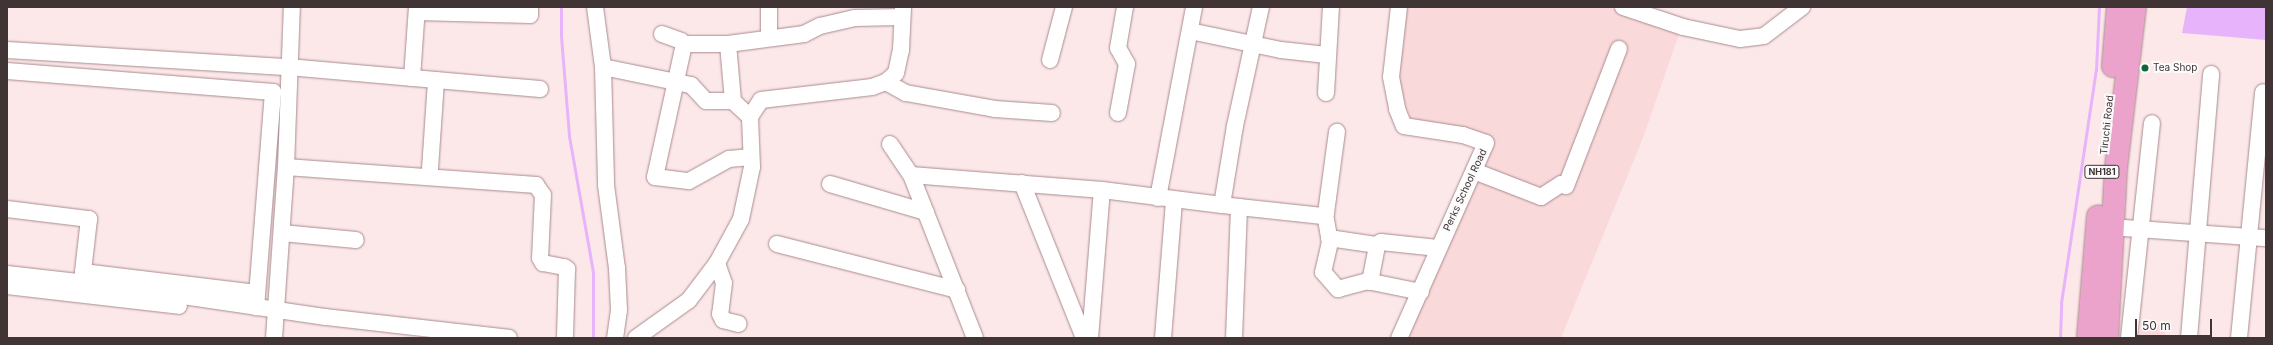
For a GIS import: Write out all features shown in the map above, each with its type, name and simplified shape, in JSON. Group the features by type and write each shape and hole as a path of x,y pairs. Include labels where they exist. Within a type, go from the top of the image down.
{"highway":[{"name":"Tiruchi Road","path":"2088,338 2118,7"},
{"name":"NH181","path":"2107,338 2111,227 2124,85 2135,7"}],"street":[{"path":"274,338 286,167 288,67 292,7"},
{"path":"412,78 417,10 530,15 530,7"},
{"path":"595,7 603,67 606,185 618,303 615,338"},
{"path":"768,38 769,7"},
{"path":"1050,60 1064,7"},
{"path":"1118,113 1126,64 1118,48 1125,7"},
{"path":"1163,338 1166,199 1194,7"},
{"path":"1222,204 1235,126 1261,7"},
{"path":"1326,93 1327,55 1332,7"},
{"name":"Perks School Road","path":"1399,7 1391,77 1397,109 1404,126 1463,135 1486,143 1438,248 1421,292 1399,338"},
{"path":"1624,7 1683,27 1740,39 1764,36 1802,7"},
{"path":"636,338 689,300 718,263 741,219 752,168 750,117 760,100 872,87 886,82 896,73 901,50 902,12 855,18 820,26 804,34 728,44 684,44 681,41 662,34"},
{"path":"1190,31 1254,44 1327,55"},
{"path":"684,44 655,177 689,181 729,159 751,157"},
{"path":"728,44 733,101 750,117"},
{"path":"1474,171 1541,197 1561,184 1566,186 1619,49"},
{"path":"7,50 288,67 540,89"},
{"path":"603,67 691,85 706,101 733,101"},
{"path":"7,71 272,92 256,300"},
{"path":"2189,338 2211,74"},
{"path":"430,169 436,80"},
{"path":"886,82 906,94 995,109 1052,113"},
{"path":"2239,338 2258,237 2263,92"},
{"path":"2129,338 2152,123"},
{"path":"1337,132 1325,214 1330,238 1323,272 1338,290 1370,282 1421,292"},
{"path":"890,144 911,175 975,338"},
{"path":"286,167 536,185 543,195 540,258 543,263 564,267 567,270 565,338"},
{"path":"911,175 1102,190 1239,207 1323,216 1325,214"},
{"path":"1022,183 1084,338"},
{"path":"830,184 926,212"},
{"path":"1090,338 1102,190"},
{"path":"1234,338 1239,207"},
{"path":"7,209 89,219 83,272 256,300 276,314 427,338"},
{"path":"2111,227 2197,231 2258,237"},
{"path":"282,232 356,240"},
{"path":"1330,238 1376,245 1381,242 1438,248"},
{"path":"777,244 957,290"},
{"path":"1370,282 1376,245"},
{"path":"718,263 724,283 720,314 723,320 739,324"},
{"path":"7,274 256,300"},
{"path":"7,286 509,338"}],"shaded area":[{"path":"1405,7 1610,7 1679,34 1643,138 1561,338 1405,338 1494,142 1412,123 1399,85"},
{"path":"2187,7 2266,7 2266,40 2182,33"},
{"path":"2141,323 2166,325 2164,338 2140,338"}],"waterway":[{"path":"561,7 561,36 569,136 593,272 593,338"},
{"path":"2060,338 2061,303 2096,70 2099,7"}],"place":[{"name":"Tea Shop","path":"2145,68"}]}
